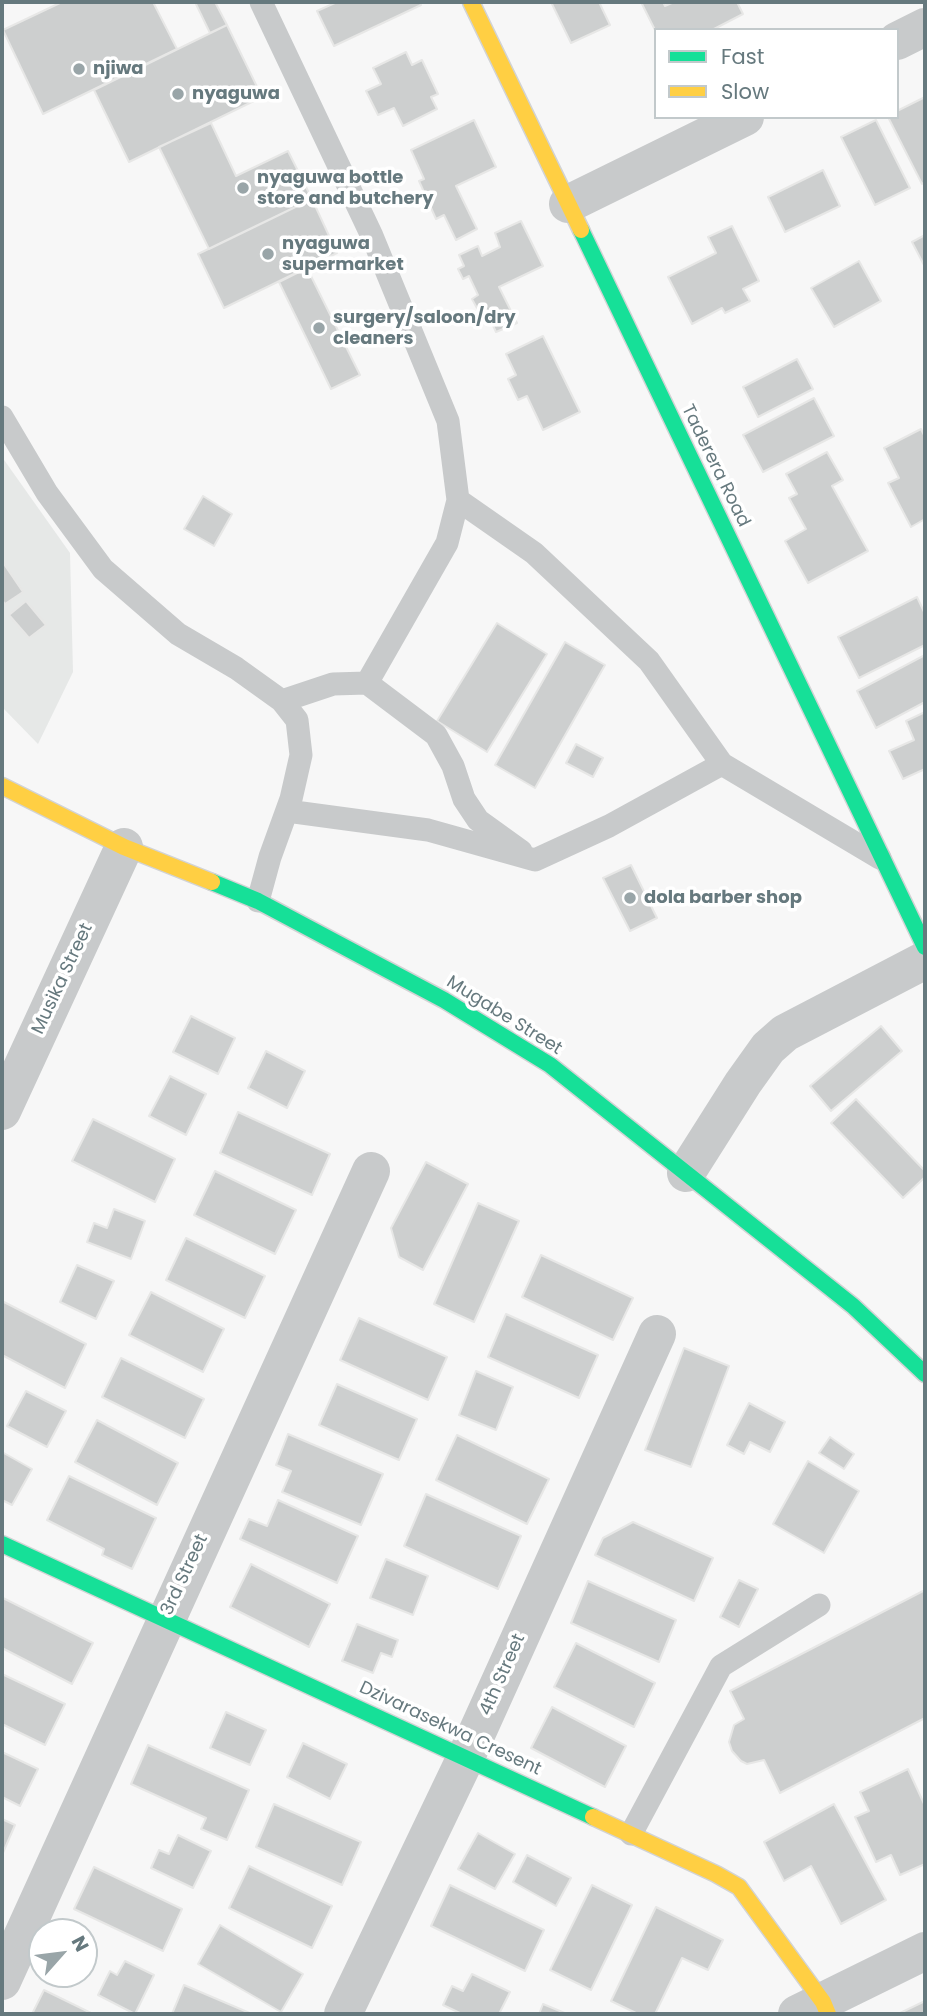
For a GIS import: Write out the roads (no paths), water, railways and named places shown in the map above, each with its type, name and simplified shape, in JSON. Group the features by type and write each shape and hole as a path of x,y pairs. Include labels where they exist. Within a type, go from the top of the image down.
{"street":[{"name":"Taderera Road","path":"471,2 925,947"},
{"path":"899,40 925,27"},
{"path":"568,204 741,119"},
{"name":"Mugabe Street","path":"2,786 124,847 258,901 444,1000 550,1065 853,1306 925,1374"},
{"name":"Musika Street","path":"2,1111 124,847"},
{"path":"686,1173 768,1048 785,1033 925,961"},
{"name":"3rd Street","path":"2,1980 371,1171"},
{"name":"4th Street","path":"343,2014 466,1757 657,1334"},
{"name":"Dzivarasekwa Cresent","path":"2,1544 466,1757 739,1887 752,1902 816,2010"},
{"path":"816,2010 925,1951"}],"lane":[{"path":"261,2 372,236 448,421 458,500 447,543 367,683"},
{"path":"2,417 47,493 103,569 178,634 236,668 282,701 297,720 301,755 258,901"},
{"path":"458,500 534,553 649,661 722,764 883,859"},
{"path":"282,701 333,684 367,683 436,735 453,766 464,799 478,820 535,860"},
{"path":"286,811 428,830 535,860 609,826 722,764"},
{"path":"631,1834 722,1666 819,1605"}],"place":[{"name":"njiwa","path":"79,69"},
{"name":"nyaguwa","path":"178,94"},
{"name":"nyaguwa bottle store and butchery","path":"243,188"},
{"name":"nyaguwa supermarket","path":"268,254"},
{"name":"surgery/saloon/dry cleaners","path":"319,328"},
{"name":"dola barber shop","path":"630,898"}]}
